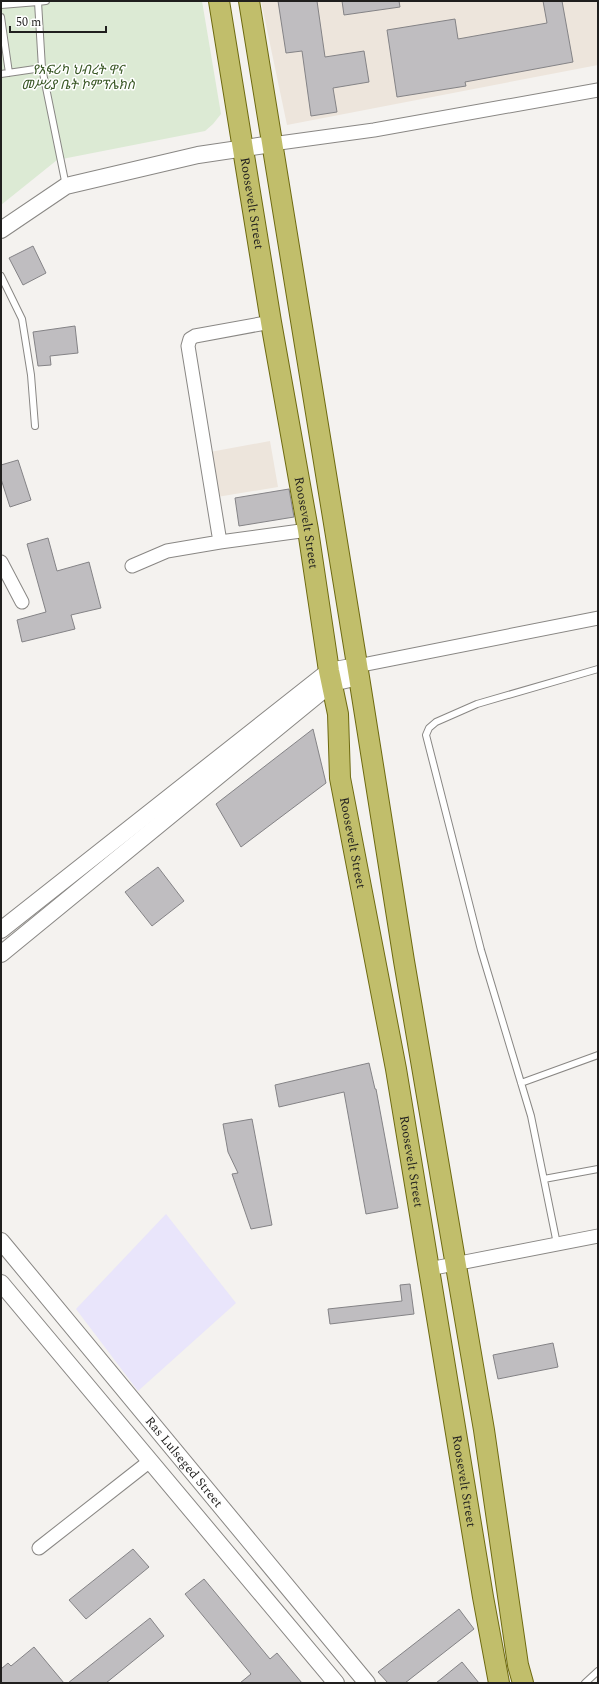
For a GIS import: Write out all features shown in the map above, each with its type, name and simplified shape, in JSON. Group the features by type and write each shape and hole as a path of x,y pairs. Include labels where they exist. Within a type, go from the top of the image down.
{"main road":[{"name":"Roosevelt Street","path":"219,1 271,322 308,530 330,677 338,714 340,778 396,1069 483,1597 499,1683"},
{"name":"Roosevelt Street","path":"249,1 403,953 484,1430 518,1665 523,1683"},
{"path":"289,424 317,420"},
{"path":"457,1435 484,1430"}],"street":[{"path":"1,230 66,186 198,155 374,130 598,90"},
{"path":"220,542 188,346 190,339 195,336 271,322"},
{"path":"132,566 167,552 220,542 308,530"},
{"path":"1,562 22,602"},
{"path":"1,930 330,677 598,618"},
{"path":"1,954 330,677"},
{"path":"430,1269 456,1262 598,1236"},
{"name":"Ras Lulseged Street","path":"1,1241 312,1616 363,1682"},
{"name":"Ras Lulseged Street","path":"1,1283 336,1683"},
{"path":"40,1548 146,1457 163,1436"},
{"path":"294,1632 312,1616"}],"lane":[{"path":"1,5 46,1"},
{"path":"38,2 42,68 66,186"},
{"path":"1,17 9,73"},
{"path":"1,74 42,68"},
{"path":"1,276 22,319 31,375 35,426"},
{"path":"557,1244 531,1116 481,950 426,735 429,728 436,722 477,704 598,669"},
{"path":"521,1083 598,1055"},
{"path":"544,1179 598,1169"},
{"path":"585,1683 598,1671"}],"shaded area":[{"path":"261,1 598,1 598,65 287,125"},
{"path":"270,441 278,487 217,497 210,452"},
{"path":"166,1214 236,1303 138,1391 76,1309"}],"green space":[{"name":"የአፍሪካ ህብረት ዋና መሥሪያ ቤት ኮምፕሌክስ","path":"1,1 202,1 221,114 205,131 57,160 1,205"}],"building":[{"path":"278,1 317,1 325,57 364,51 369,82 333,88 337,112 311,116 302,51 286,53"},
{"path":"342,1 399,1 400,7 344,15"},
{"path":"543,1 562,1 573,62 465,82 466,86 397,97 387,30 455,19 458,39 547,23"},
{"path":"33,246 46,273 23,285 9,258"},
{"path":"75,326 78,353 50,356 51,365 38,366 33,332"},
{"path":"18,460 31,500 10,507 1,479 1,465"},
{"path":"289,489 294,517 239,526 235,498"},
{"path":"48,538 57,571 89,562 101,608 71,615 75,629 22,642 17,620 46,612 27,544"},
{"path":"313,729 326,783 241,847 216,804"},
{"path":"158,867 184,901 152,926 125,892"},
{"path":"369,1063 376,1089 398,1208 366,1214 344,1092 279,1107 275,1085"},
{"path":"252,1119 272,1225 251,1229 232,1174 238,1173 228,1152 223,1124"},
{"path":"410,1284 414,1314 330,1324 328,1309 402,1301 400,1285"},
{"path":"553,1343 558,1367 498,1379 493,1355"},
{"path":"133,1549 149,1567 86,1619 69,1600"},
{"path":"204,1579 270,1659 277,1653 302,1683 240,1683 251,1674 185,1594"},
{"path":"459,1609 474,1629 405,1683 388,1683 378,1672"},
{"path":"150,1618 164,1636 106,1683 68,1683"},
{"path":"34,1647 64,1683 1,1683 1,1669 8,1663 11,1666"},
{"path":"462,1662 479,1683 436,1683"}]}
